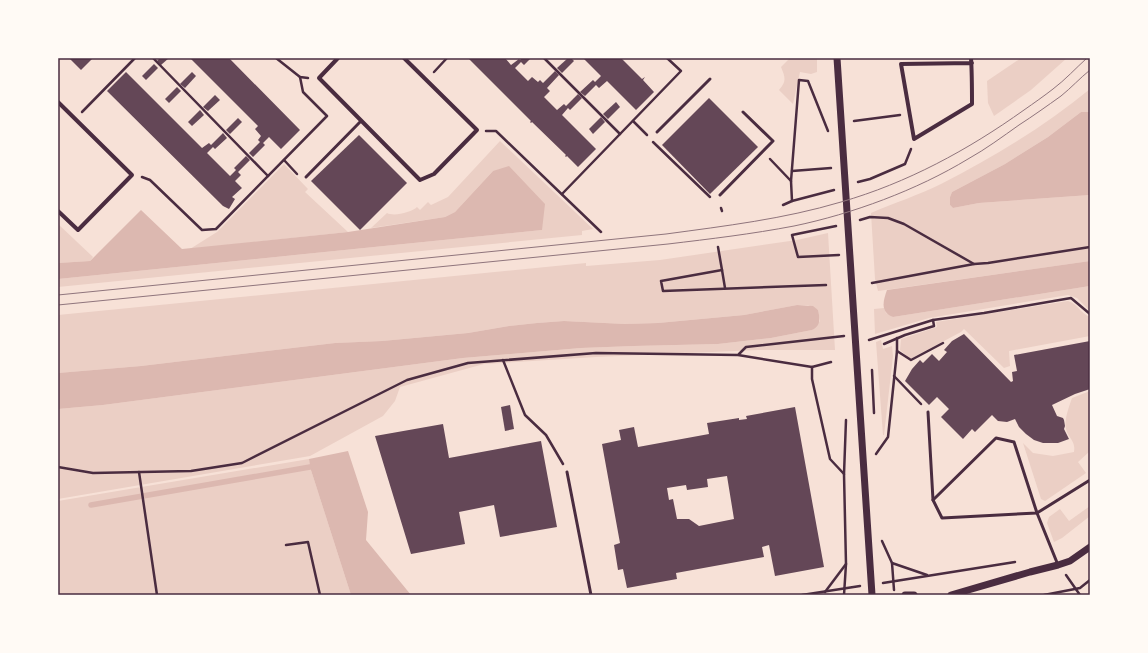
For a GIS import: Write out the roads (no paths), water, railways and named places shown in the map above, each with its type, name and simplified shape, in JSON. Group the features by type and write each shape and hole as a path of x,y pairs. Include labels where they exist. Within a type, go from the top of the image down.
{"street":[{"path":"338,58 319,78 420,180 434,174 476,130 404,58"},
{"path":"837,58 872,595"},
{"path":"972,60 972,104 914,139 901,64 972,60"},
{"path":"58,102 132,174 78,230 58,211"},
{"path":"951,595 1070,561 1090,547"},
{"path":"905,595 914,595"}],"lane":[{"path":"657,132 710,79"},
{"path":"720,195 773,141 743,112"},
{"path":"306,177 361,121"},
{"path":"928,412 933,500 942,518 1037,513 1090,480"},
{"path":"933,500 996,438 1014,442 1037,513 1058,565"},
{"path":"567,472 591,595"}],"waterway":[{"path":"91,505 310,467"}],"tram line":[{"path":"58,295 666,234 754,221 820,208 890,185 959,152 1003,125 1046,94 1087,58"},
{"path":"58,305 668,244 747,234 816,221 884,200 948,170 988,147 1065,93 1090,70"}]}
